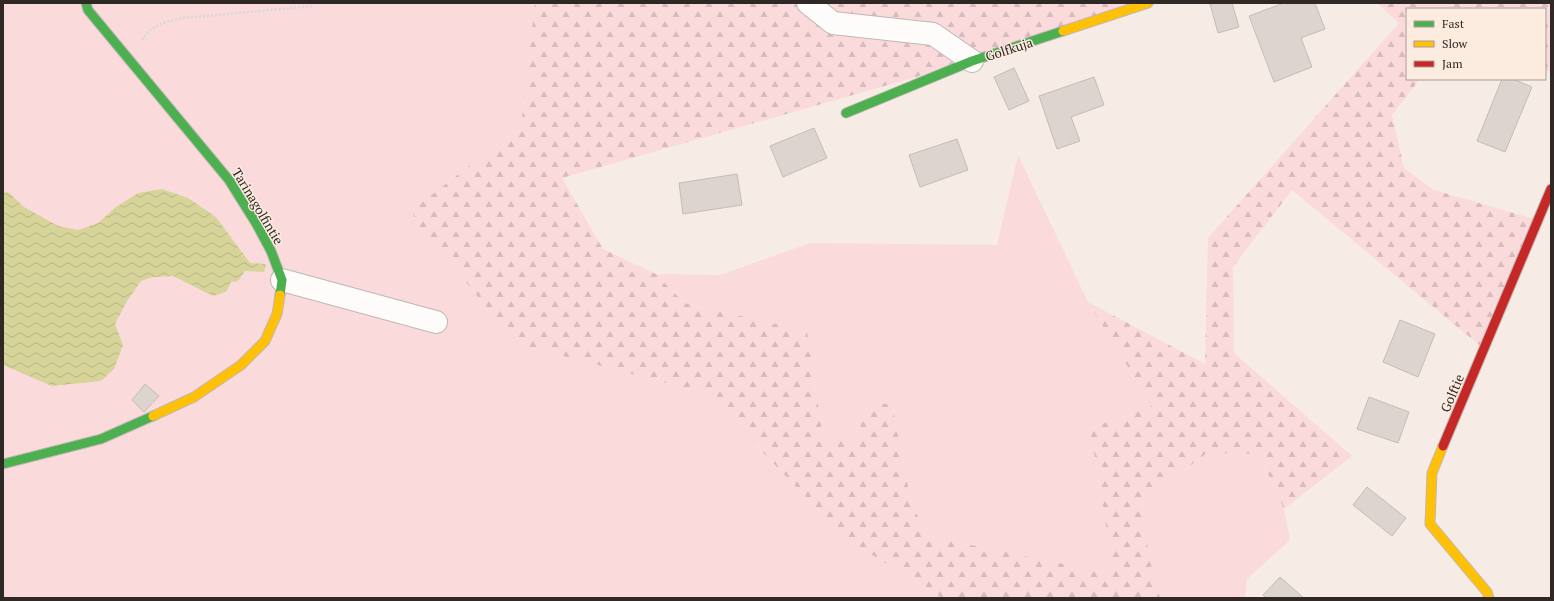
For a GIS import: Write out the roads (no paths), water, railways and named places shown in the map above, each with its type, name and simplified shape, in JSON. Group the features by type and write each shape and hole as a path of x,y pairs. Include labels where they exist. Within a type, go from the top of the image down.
{"street":[{"name":"Tarinagolfintie","path":"3,464 101,439 194,397 241,365 265,341 277,314 282,280 271,251 256,223 229,180 88,10 86,3"},
{"name":"Golfkuja","path":"808,3 833,23 933,34 972,61 1148,3"},
{"path":"846,112 972,61"},
{"name":"Golftie","path":"1489,598 1487,592 1430,524 1432,473 1551,189"},
{"path":"282,280 436,322"}],"water":[{"path":"162,189 188,198 216,217 250,263 266,264 264,272 245,271 238,281 231,282 226,292 213,296 173,276 153,277 141,281 127,301 115,324 123,345 114,369 101,381 52,386 3,365 3,193 8,192 24,207 58,226 78,230 98,223 116,207 138,193"}]}
